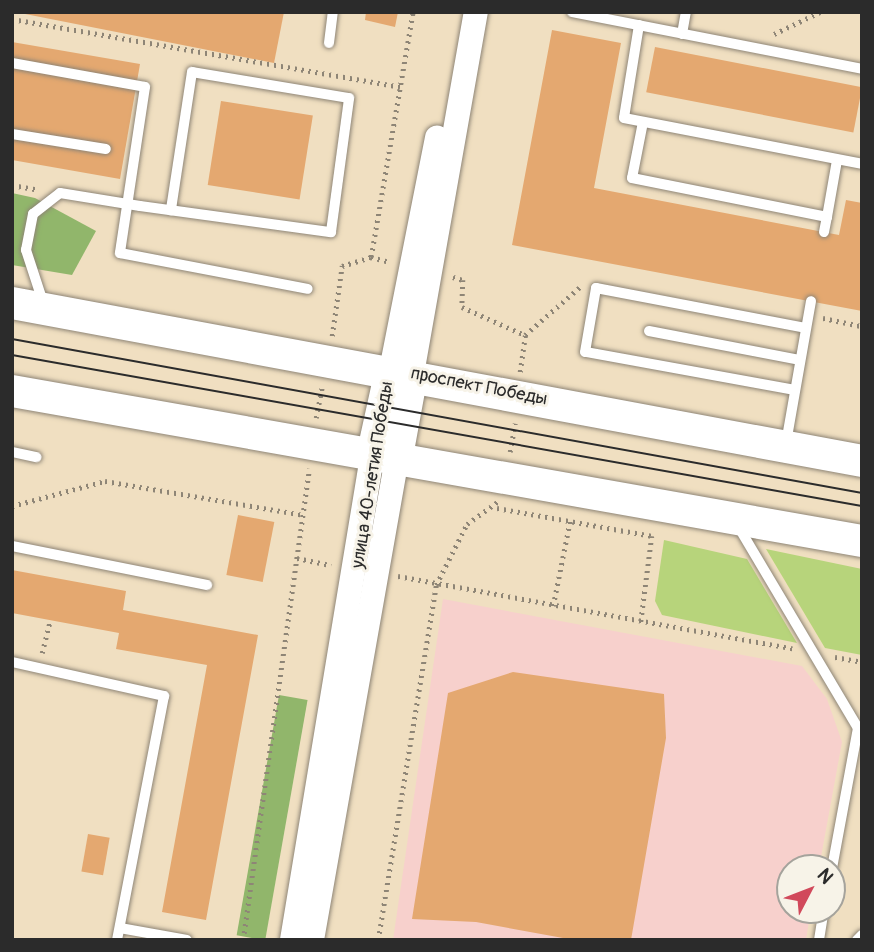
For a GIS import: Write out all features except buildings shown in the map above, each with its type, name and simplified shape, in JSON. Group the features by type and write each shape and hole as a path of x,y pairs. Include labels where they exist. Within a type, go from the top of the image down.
{"main road":[{"name":"проспект Победы","path":"12,303 401,372 862,461"},
{"name":"улица 40-летия Победы","path":"385,454 401,372"},
{"path":"12,391 385,454 862,541"}],"street":[{"name":"улица 40-летия Победы","path":"401,372 462,12"},
{"name":"улица 40-летия Победы","path":"401,372 476,12"},
{"name":"улица 40-летия Победы","path":"312,940 385,454"},
{"name":"улица 40-летия Победы","path":"292,940 369,571"}],"lane":[{"path":"329,43 333,12"},
{"path":"572,12 862,69"},
{"path":"682,34 686,12"},
{"path":"639,25 624,118 862,164"},
{"path":"12,63 145,87 120,253 308,289"},
{"path":"46,309 26,250 33,214 60,193 127,204 331,232 349,98 192,72 172,210"},
{"path":"643,122 632,178 827,217"},
{"path":"12,134 106,149"},
{"path":"824,232 838,160"},
{"path":"794,390 585,352 596,288 805,328"},
{"path":"786,447 811,301"},
{"path":"649,331 799,360"},
{"path":"12,452 36,457"},
{"path":"733,517 818,653 858,728 835,854"},
{"path":"12,546 207,585"},
{"path":"12,662 164,696 117,940"},
{"path":"120,928 187,940"},
{"path":"857,940 862,935"}],"path":[{"path":"748,47 820,12"},
{"path":"12,19 400,87"},
{"path":"497,508 506,478 525,335"},
{"path":"12,506 105,481 303,515"},
{"path":"378,940 436,586 467,524 497,508 652,536 641,622"},
{"path":"553,607 570,521"},
{"path":"297,558 436,586 862,663"},
{"path":"39,668 50,620"}],"shaded area":[{"path":"443,599 802,666 827,699 842,742 822,854 776,854 776,924 809,924 806,940 393,940"}],"green space":[{"path":"12,193 35,198 96,231 72,275 12,265"},
{"path":"664,540 747,559 797,643 662,615 655,601"},
{"path":"766,549 862,569 862,655 825,648"},
{"path":"279,695 308,700 265,940 237,935"}],"tram line":[{"path":"12,339 862,493"},
{"path":"12,355 862,506"}]}
